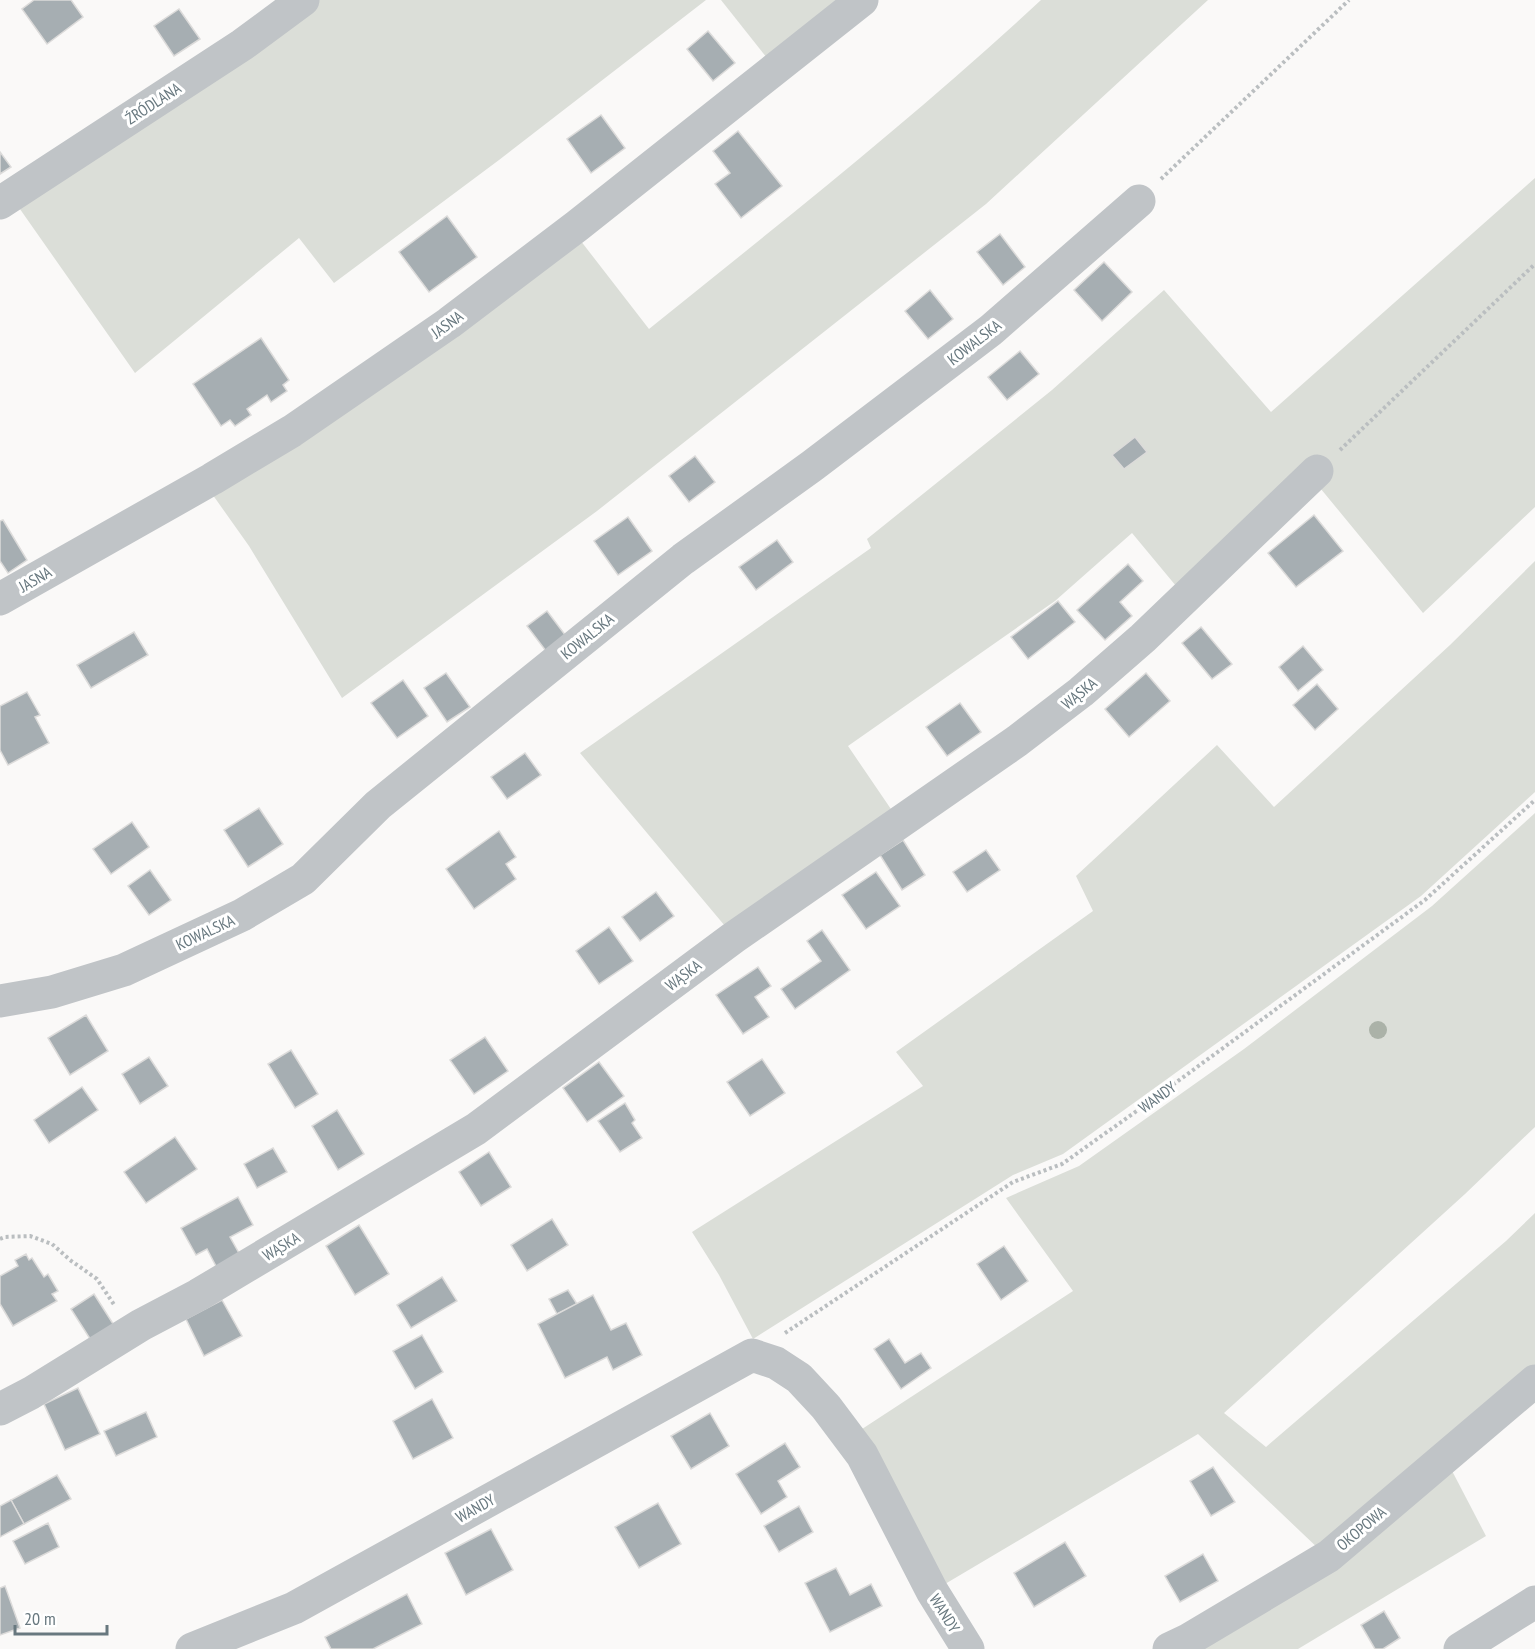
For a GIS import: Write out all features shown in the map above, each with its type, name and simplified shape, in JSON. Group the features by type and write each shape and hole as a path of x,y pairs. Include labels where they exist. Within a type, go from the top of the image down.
{"street":[{"name":"ŹRÓDLANA","path":"7,199 242,45 303,0"},
{"name":"JASNA","path":"0,599 292,431 449,323 578,226 861,0"},
{"name":"KOWALSKA","path":"0,1001 52,992 124,970 242,915 303,879 387,798 683,559 812,466 991,330 1139,201"},
{"name":"WĄSKA","path":"0,1409 31,1393 131,1331 198,1295 476,1130 733,938 1017,741 1081,692 1143,638 1317,471"},
{"name":"WANDY","path":"192,1649 294,1608 752,1355 776,1363 799,1378 826,1407 862,1455 932,1592 968,1649"},
{"name":"OKOPOWA","path":"1169,1649 1329,1556 1535,1381"},
{"path":"1460,1649 1535,1602"}],"path":[{"path":"1139,201 1349,0"},
{"path":"1317,471 1535,264"},
{"name":"WANDY","path":"752,1355 1013,1182 1062,1164 1425,900 1535,801"},
{"path":"0,1239 30,1236 52,1244 70,1260 98,1279 131,1331"}],"shaded area":[{"path":"316,0 706,0 499,160 334,283 299,238 135,373 15,202"},
{"path":"721,0 848,0 771,63"},
{"path":"1041,0 1208,0 986,204 597,511 342,698 249,546 210,491 577,236 649,329 897,127"},
{"path":"1535,178 1535,507 1423,613 1316,483 1191,604 1132,533 1055,601 848,746 895,815 730,932 580,753 871,548 867,539 1052,390 1164,290 1271,412"},
{"path":"1535,561 1535,792 1421,896 1063,1154 1013,1175 753,1339 719,1275 692,1232 923,1086 896,1052 1093,911 1076,876 1217,745 1274,807 1450,645"},
{"path":"1535,813 1535,1127 1465,1194 1224,1413 1266,1447 1506,1241 1535,1213 1535,1372 1322,1552 1198,1434 945,1584 859,1431 1073,1291 1006,1198 1079,1166 1244,1049 1432,906"},
{"path":"1450,1467 1486,1536 1298,1649 1180,1649"}],"building":[{"path":"34,0 71,0 83,17 47,44 22,9"},
{"path":"179,9 200,39 174,56 154,26"},
{"path":"708,31 735,63 713,81 687,49"},
{"path":"601,115 625,148 591,173 567,139"},
{"path":"738,131 782,186 741,218 715,184 730,173 713,151"},
{"path":"0,152 11,167 0,174"},
{"path":"447,216 477,257 429,292 399,252"},
{"path":"1000,234 1025,267 1003,285 977,252"},
{"path":"1104,262 1132,292 1102,321 1074,290"},
{"path":"930,290 953,319 928,339 905,311"},
{"path":"261,338 289,380 283,385 287,391 271,402 267,395 247,409 251,415 235,426 230,420 221,426 193,384"},
{"path":"1020,351 1039,374 1007,400 988,377"},
{"path":"1135,437 1147,452 1124,469 1112,455"},
{"path":"695,456 715,482 689,502 669,476"},
{"path":"1314,515 1343,551 1296,587 1268,553"},
{"path":"628,517 652,551 618,575 594,541"},
{"path":"3,520 27,560 8,573 0,561 0,521"},
{"path":"777,540 793,562 756,590 739,567"},
{"path":"1128,564 1143,581 1120,602 1132,616 1105,640 1077,610"},
{"path":"1058,601 1075,622 1028,659 1011,637"},
{"path":"547,611 569,640 549,655 527,626"},
{"path":"1201,627 1232,664 1212,679 1182,643"},
{"path":"134,632 148,655 91,688 77,665"},
{"path":"1303,646 1323,670 1298,691 1279,667"},
{"path":"446,673 470,707 447,722 424,688"},
{"path":"1146,673 1170,701 1129,737 1105,709"},
{"path":"403,680 428,716 397,738 371,703"},
{"path":"1317,684 1338,709 1315,730 1293,705"},
{"path":"27,692 40,715 35,717 49,743 8,765 0,750 0,706"},
{"path":"960,703 981,732 947,756 926,727"},
{"path":"525,753 541,775 507,799 491,777"},
{"path":"259,808 283,844 248,867 224,830"},
{"path":"132,822 149,847 111,874 93,849"},
{"path":"499,831 516,857 506,864 516,879 474,909 446,869"},
{"path":"903,840 925,875 902,890 880,855"},
{"path":"986,850 1000,870 967,892 953,872"},
{"path":"150,870 171,900 149,915 128,886"},
{"path":"876,872 900,906 866,929 842,895"},
{"path":"656,892 674,916 640,941 622,917"},
{"path":"609,927 633,961 599,984 576,951"},
{"path":"822,930 850,970 795,1009 781,989 821,961 807,941"},
{"path":"758,967 771,986 755,997 769,1017 743,1034 716,995"},
{"path":"86,1015 108,1051 70,1075 48,1038"},
{"path":"485,1037 508,1071 474,1094 450,1060"},
{"path":"291,1050 318,1094 295,1108 268,1064"},
{"path":"149,1057 168,1086 140,1104 122,1074"},
{"path":"762,1059 785,1093 750,1116 727,1082"},
{"path":"599,1062 624,1096 587,1122 563,1088"},
{"path":"82,1087 98,1110 49,1143 34,1120"},
{"path":"625,1103 635,1120 632,1123 642,1138 620,1152 598,1121"},
{"path":"337,1110 364,1154 338,1170 312,1126"},
{"path":"175,1137 197,1169 146,1203 124,1172"},
{"path":"273,1148 287,1172 257,1188 244,1164"},
{"path":"489,1152 511,1187 481,1206 459,1172"},
{"path":"238,1197 253,1225 230,1237 240,1255 217,1268 207,1249 196,1255 181,1228"},
{"path":"552,1219 568,1245 527,1271 511,1245"},
{"path":"359,1225 389,1274 355,1295 326,1246"},
{"path":"1004,1246 1028,1281 1001,1300 977,1264"},
{"path":"26,1254 29,1260 32,1258 44,1277 48,1274 58,1291 52,1294 57,1301 13,1326 0,1304 0,1276 18,1266 15,1260"},
{"path":"442,1277 457,1301 411,1328 397,1305"},
{"path":"568,1290 577,1304 557,1314 549,1299"},
{"path":"94,1294 117,1330 94,1345 71,1309"},
{"path":"593,1295 611,1330 626,1323 642,1355 613,1370 607,1357 565,1378 538,1324"},
{"path":"222,1300 242,1336 204,1356 186,1319"},
{"path":"422,1335 443,1372 415,1389 393,1351"},
{"path":"889,1339 905,1363 921,1353 931,1368 901,1389 874,1349"},
{"path":"78,1388 100,1434 65,1450 44,1404"},
{"path":"432,1399 453,1438 413,1459 393,1421"},
{"path":"146,1412 157,1437 116,1456 104,1431"},
{"path":"710,1413 729,1446 691,1469 671,1436"},
{"path":"785,1443 800,1467 778,1481 787,1497 761,1514 736,1474"},
{"path":"1213,1467 1235,1502 1211,1516 1190,1481"},
{"path":"57,1475 71,1499 24,1524 11,1500"},
{"path":"11,1500 24,1524 0,1537 0,1506"},
{"path":"658,1503 681,1544 639,1568 615,1527"},
{"path":"799,1506 813,1532 779,1552 764,1526"},
{"path":"48,1523 59,1547 25,1564 13,1541"},
{"path":"491,1529 513,1570 466,1595 445,1553"},
{"path":"1065,1542 1086,1576 1034,1607 1014,1573"},
{"path":"1203,1554 1218,1581 1180,1602 1165,1576"},
{"path":"836,1568 850,1595 871,1584 882,1606 830,1632 805,1583"},
{"path":"5,1586 20,1628 0,1635 0,1588"},
{"path":"407,1594 422,1624 373,1649 331,1649 325,1637"},
{"path":"1384,1611 1400,1638 1383,1649 1375,1649 1361,1625"}]}
